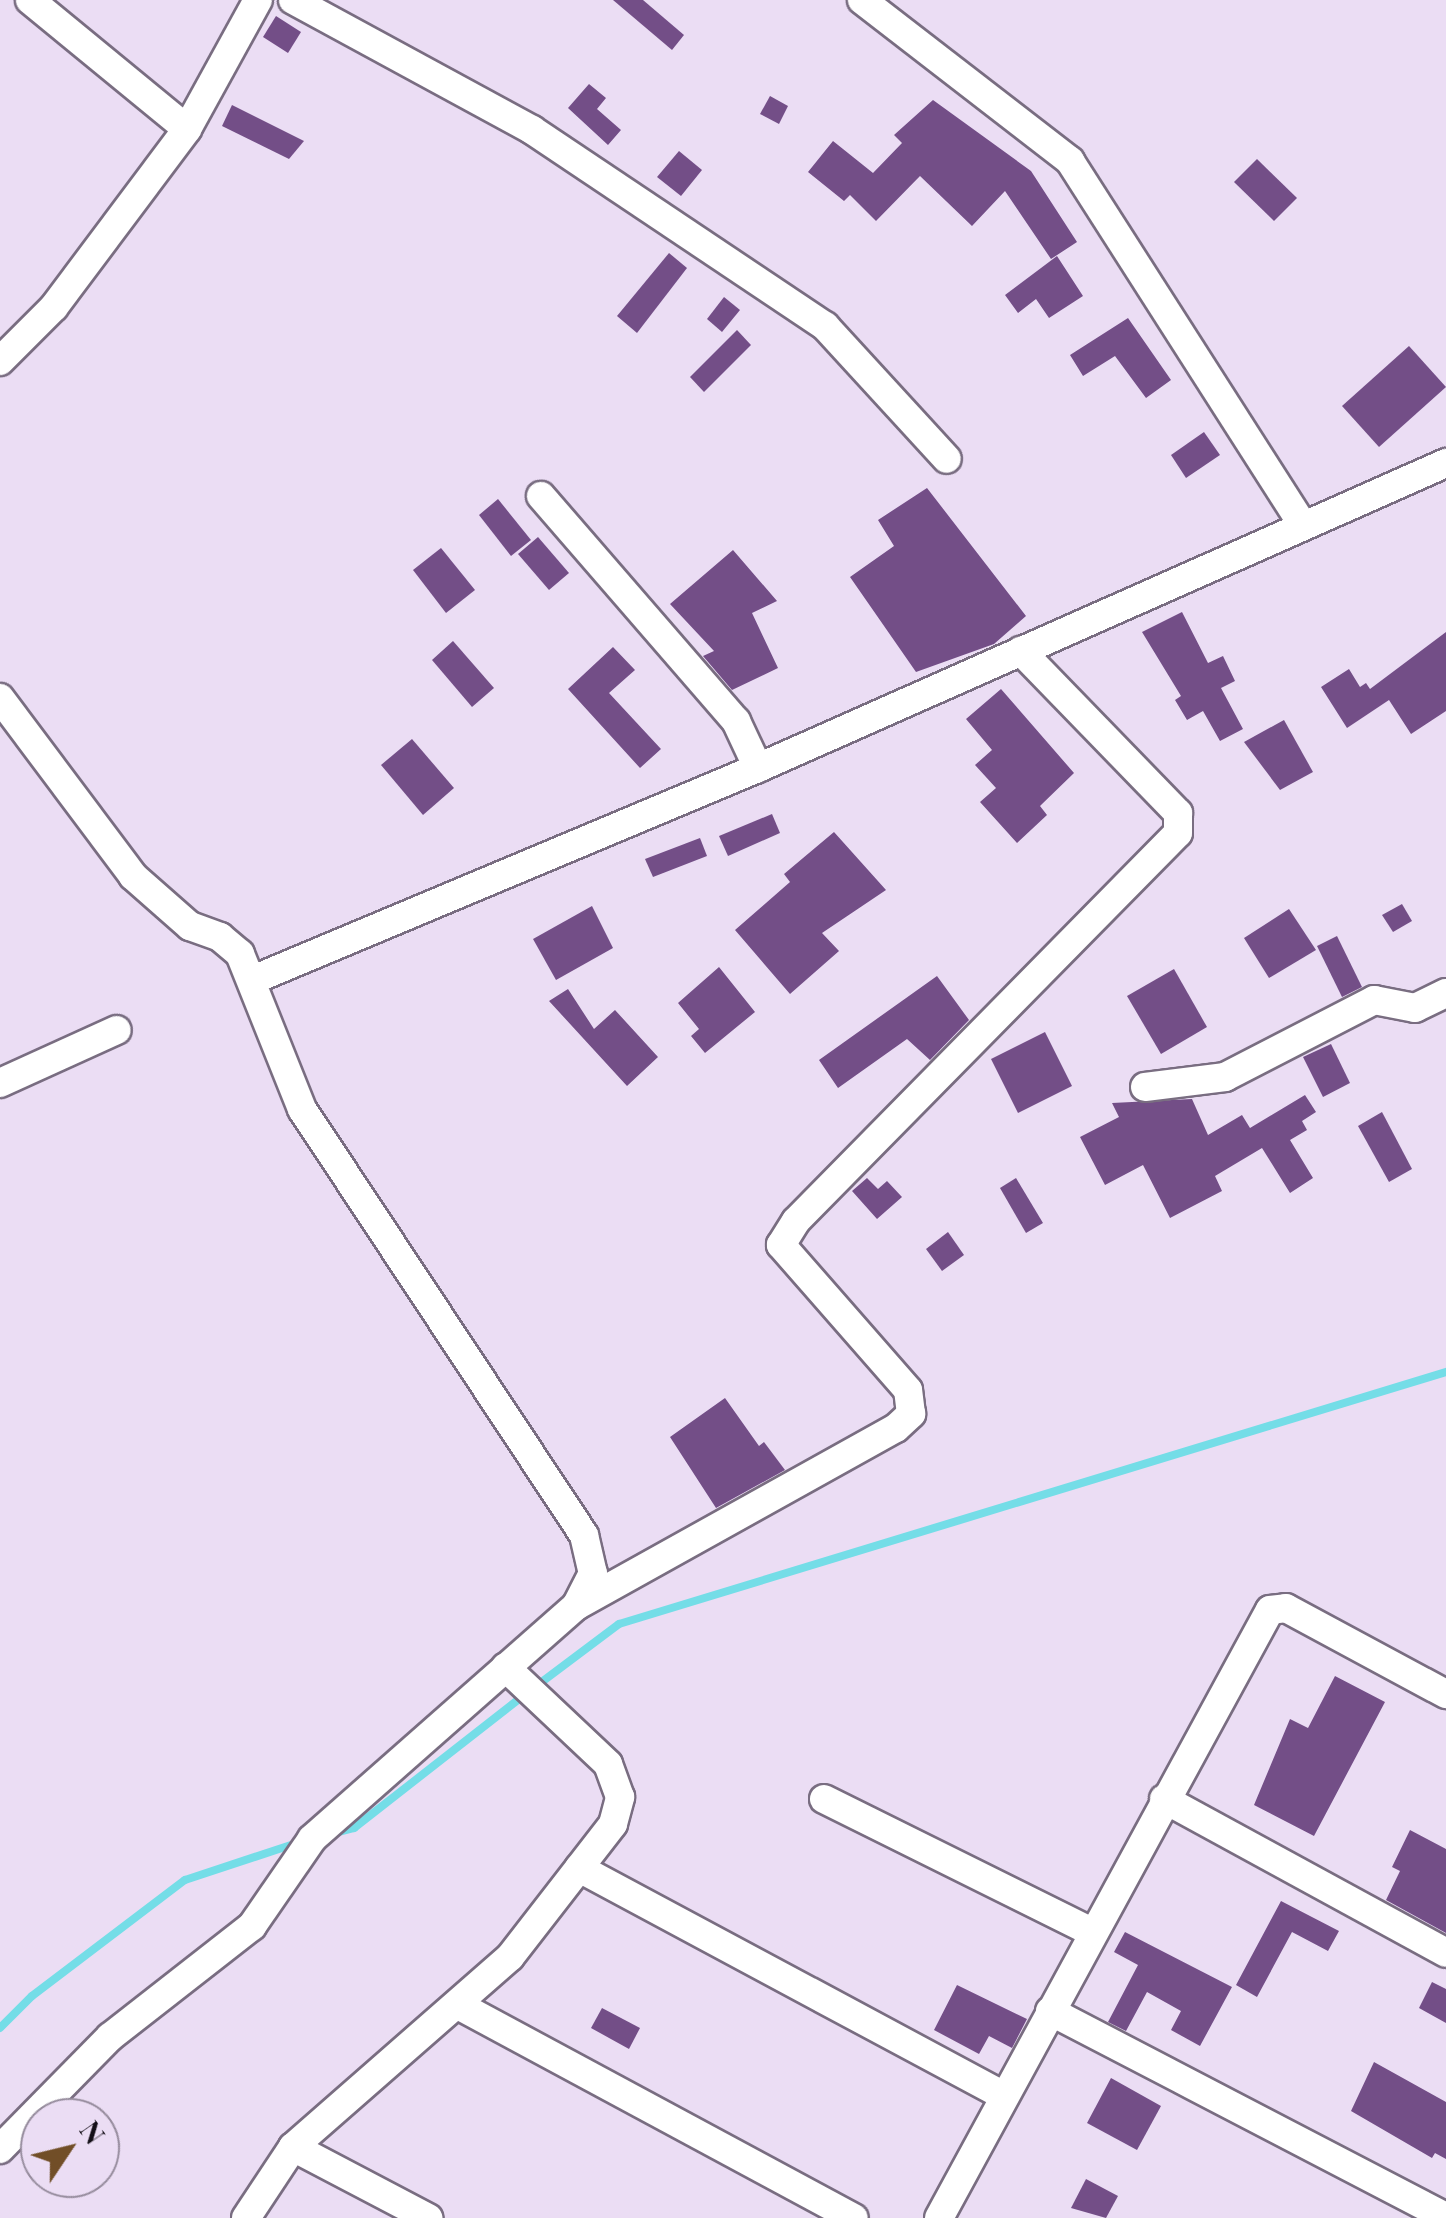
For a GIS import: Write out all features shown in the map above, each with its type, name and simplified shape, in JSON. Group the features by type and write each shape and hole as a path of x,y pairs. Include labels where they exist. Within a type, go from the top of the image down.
{"street":[{"path":"30,0 187,129"},
{"path":"0,361 54,307 187,129 258,0"},
{"path":"293,0 532,130 825,326 947,458"},
{"path":"862,0 1048,140 1082,175 1303,526"},
{"path":"255,979 758,768 1446,463"},
{"path":"542,496 736,721 758,768"},
{"path":"0,2150 110,2037 252,1926 312,1838 576,1606 896,1428 911,1414 908,1390 781,1246 796,1221 1178,833 1178,813 1021,651"},
{"path":"0,698 133,876 190,926 220,937 255,979 302,1109 584,1535 593,1572 576,1606"},
{"path":"1146,1087 1225,1076 1374,1000 1416,1008 1446,993"},
{"path":"0,1083 117,1030"},
{"path":"941,2217 1164,1799 1270,1610 1286,1608 1446,1694"},
{"path":"246,2218 293,2147 460,2006 510,1957 614,1824 620,1797 608,1764 505,1666"},
{"path":"824,1799 1092,1932"},
{"path":"1164,1799 1446,1953"},
{"path":"579,1868 1004,2096"},
{"path":"460,2006 853,2218"},
{"path":"1050,2011 1446,2217"},
{"path":"293,2147 428,2218"}],"building":[{"path":"613,0 643,0 684,35 672,50"},
{"path":"276,16 301,32 288,53 263,37"},
{"path":"589,84 606,98 597,109 621,130 608,145 568,108"},
{"path":"770,96 788,106 779,124 760,114"},
{"path":"933,100 1031,171 1077,242 1051,259 1005,191 972,226 920,176 876,221 850,195 844,201 808,172 833,141 873,173 902,143 894,135"},
{"path":"232,105 304,141 289,159 222,126"},
{"path":"679,151 702,170 681,196 657,177"},
{"path":"1257,159 1297,198 1274,221 1234,182"},
{"path":"669,253 687,268 637,333 617,316"},
{"path":"1057,256 1083,296 1049,318 1036,299 1018,313 1005,295"},
{"path":"724,297 740,310 722,332 707,319"},
{"path":"1128,318 1171,380 1146,398 1115,356 1083,376 1070,355"},
{"path":"737,330 751,345 704,392 690,377"},
{"path":"1409,346 1446,387 1379,447 1342,406"},
{"path":"1204,432 1220,455 1186,478 1171,455"},
{"path":"927,488 1026,616 994,644 916,672 850,577 894,546 878,520"},
{"path":"498,499 531,540 511,556 479,515"},
{"path":"538,537 569,573 549,590 518,554"},
{"path":"441,548 475,590 446,613 413,570"},
{"path":"733,550 777,601 752,613 778,668 732,690 703,656 714,651 670,604"},
{"path":"1182,612 1208,663 1223,656 1235,681 1221,688 1243,729 1220,741 1203,711 1187,720 1175,700 1181,696 1142,632"},
{"path":"1446,632 1446,711 1411,734 1389,700 1347,728 1321,687 1349,669 1360,687 1366,683 1370,689"},
{"path":"453,641 494,688 472,707 432,660"},
{"path":"613,647 635,670 609,693 661,749 640,768 568,689"},
{"path":"1001,689 1074,773 1040,806 1047,815 1017,843 980,802 996,788 975,765 992,750 966,719"},
{"path":"1284,720 1313,772 1280,790 1244,742"},
{"path":"412,739 454,788 423,815 381,765"},
{"path":"772,814 780,833 728,856 719,836"},
{"path":"834,832 886,890 822,933 839,951 790,994 735,930 790,882 784,874"},
{"path":"700,838 707,856 653,877 645,859"},
{"path":"1402,904 1412,921 1393,932 1382,915"},
{"path":"592,906 613,948 556,980 533,939"},
{"path":"1289,909 1316,950 1269,978 1244,938"},
{"path":"1337,936 1362,987 1342,997 1317,946"},
{"path":"719,967 755,1012 705,1053 691,1036 699,1029 678,1003"},
{"path":"1174,969 1207,1027 1161,1054 1127,996"},
{"path":"937,976 969,1020 930,1060 907,1039 838,1088 819,1060"},
{"path":"568,989 594,1029 615,1010 658,1057 627,1086 549,1001"},
{"path":"1045,1032 1072,1086 1018,1113 991,1059"},
{"path":"1331,1044 1350,1083 1323,1097 1303,1057"},
{"path":"1305,1095 1316,1112 1302,1121 1307,1130 1290,1140 1313,1178 1290,1193 1262,1148 1215,1176 1222,1191 1170,1218 1143,1165 1105,1185 1080,1137 1119,1117 1112,1103 1192,1099 1208,1135 1242,1115 1250,1128"},
{"path":"1382,1112 1412,1169 1389,1182 1358,1126"},
{"path":"867,1178 878,1189 887,1181 902,1197 877,1219 852,1191"},
{"path":"1016,1178 1043,1223 1026,1233 1000,1188"},
{"path":"948,1232 964,1255 942,1271 926,1249"},
{"path":"725,1398 759,1446 764,1442 785,1470 716,1508 670,1437"},
{"path":"1335,1676 1385,1702 1314,1836 1254,1805 1290,1719 1308,1728"},
{"path":"1410,1830 1446,1849 1446,1933 1386,1900 1400,1871 1392,1867"},
{"path":"1281,1901 1339,1931 1328,1951 1292,1932 1257,1997 1236,1985"},
{"path":"1125,1932 1232,1987 1200,2046 1171,2030 1181,2011 1147,1992 1126,2031 1108,2022 1138,1965 1114,1952"},
{"path":"1432,1982 1446,1989 1446,2023 1419,2008"},
{"path":"957,1985 1027,2019 1012,2048 989,2036 979,2054 934,2030"},
{"path":"602,2008 640,2028 629,2049 591,2028"},
{"path":"1374,2062 1446,2102 1446,2159 1435,2153 1432,2158 1351,2111"},
{"path":"1111,2078 1161,2106 1137,2150 1087,2123"},
{"path":"1086,2179 1118,2196 1106,2218 1071,2208"}],"waterway":[{"path":"535,1687 619,1624 1446,1372"},
{"path":"335,1833 354,1828 524,1695"},
{"path":"0,2028 32,1996 185,1880 297,1843"}]}
